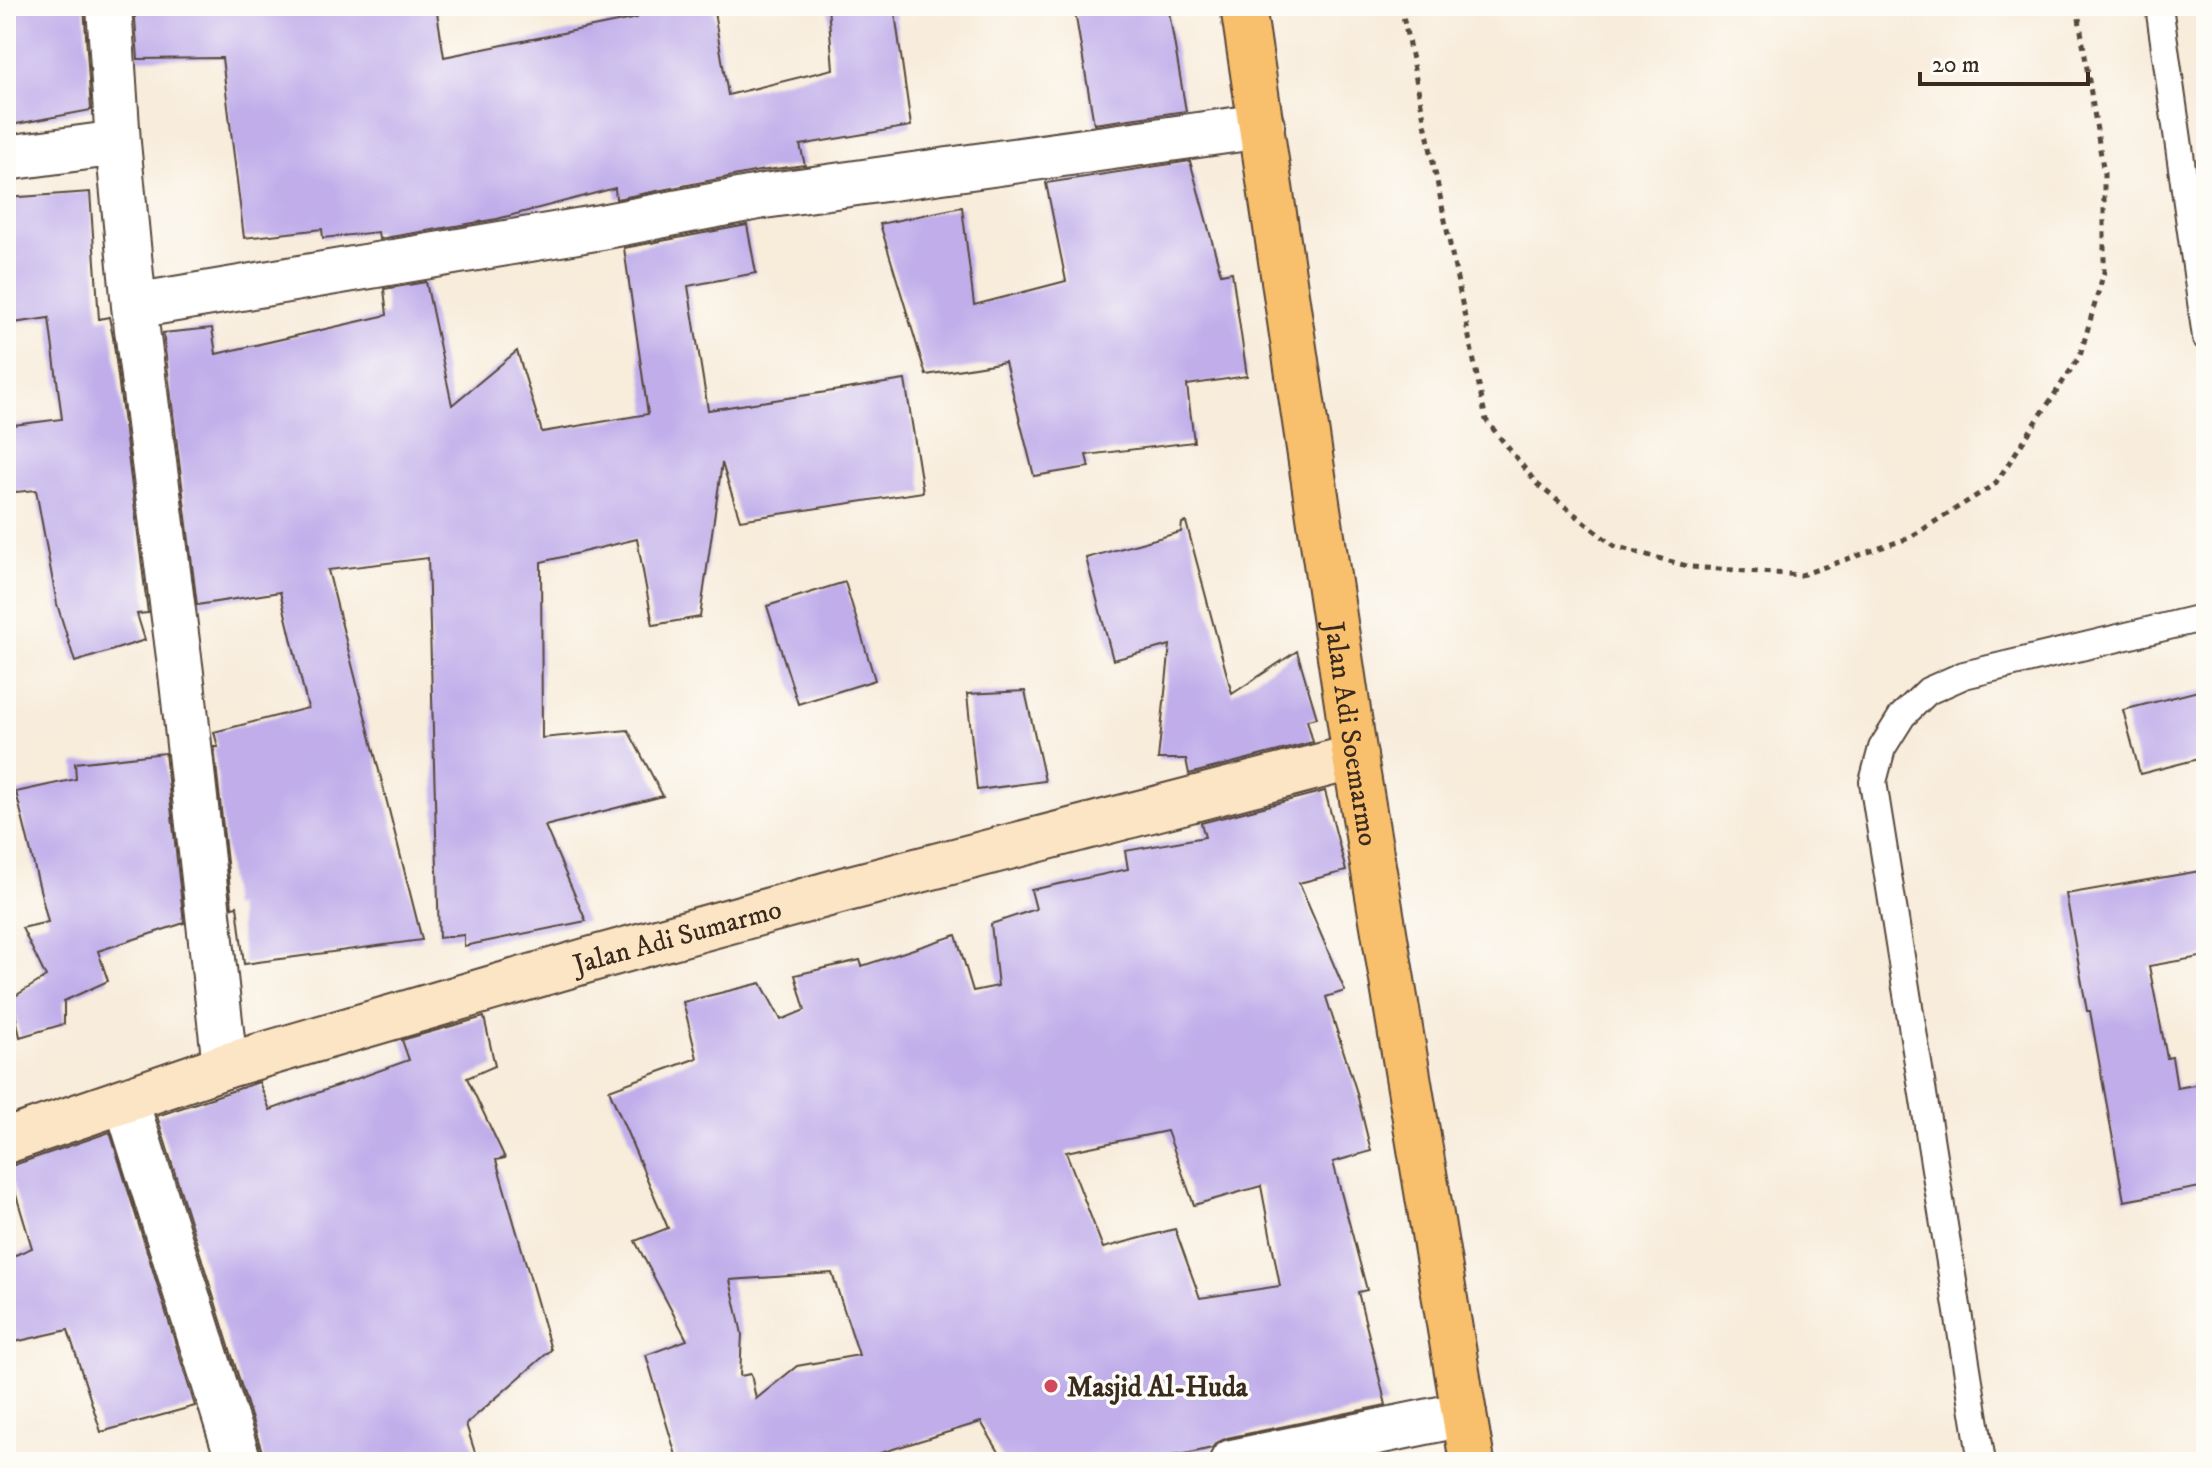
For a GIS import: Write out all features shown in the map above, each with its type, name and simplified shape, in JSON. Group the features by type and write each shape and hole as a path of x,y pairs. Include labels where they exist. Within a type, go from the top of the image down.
{"highway":[{"name":"Jalan Adi Soemarmo","path":"1243,6 1355,757 1472,1462"}],"main road":[{"name":"Jalan Adi Sumarmo","path":"6,1141 225,1066 599,957 827,894 1355,757"}],"street":[{"path":"109,6 118,143 134,306 179,658 225,1066"},
{"path":"134,306 586,230 764,196 1262,126"},
{"path":"6,158 118,143"},
{"path":"126,1101 239,1462"},
{"path":"1232,1462 1464,1414"}],"lane":[{"path":"2159,6 2206,337"},
{"path":"1982,1462 1873,782 1882,748 1902,716 1928,691 1964,675 2206,617"}],"path":[{"path":"1401,6 1486,420 1537,484 1614,546 1691,567 1801,575 1909,538 1995,484 2080,356 2104,272 2104,174 2077,9 2124,6"}],"building":[{"path":"6,6 84,6 91,110 6,126"},
{"path":"134,6 436,6 444,57 637,18 635,6 713,6 728,95 833,69 828,6 894,6 911,126 800,145 805,165 616,199 615,188 497,219 379,239 378,232 323,238 322,229 244,238 222,58 138,59"},
{"path":"1074,6 1168,6 1186,111 1094,124"},
{"path":"1190,161 1221,274 1232,272 1247,376 1187,385 1194,442 1086,455 1089,467 1034,476 1005,362 926,375 880,224 962,207 974,305 1066,281 1046,183"},
{"path":"90,192 99,319 109,317 113,337 148,613 137,614 145,640 75,662 57,604 36,490 6,493 6,426 62,419 49,318 6,324 6,198"},
{"path":"747,225 756,273 688,286 708,410 905,380 923,492 740,520 722,463 700,617 653,625 637,539 541,562 542,738 628,730 663,796 545,826 586,921 464,946 464,935 439,938 428,558 328,570 422,940 244,964 237,906 232,907 214,747 218,747 214,732 308,708 280,592 197,605 163,333 212,328 216,354 387,315 384,289 426,282 452,405 517,351 542,432 648,414 624,248"},
{"path":"1186,522 1232,694 1297,651 1317,718 1307,720 1313,742 1189,774 1186,759 1158,759 1170,645 1113,660 1086,558 1181,532 1182,523"},
{"path":"845,582 875,680 798,704 767,606"},
{"path":"2206,689 2206,757 2140,774 2123,710"},
{"path":"1025,691 1045,781 977,790 967,694"},
{"path":"165,753 184,923 98,951 108,981 64,1001 64,1024 20,1037 12,998 46,977 22,928 48,922 16,792 76,779 75,763"},
{"path":"1325,791 1346,871 1299,883 1345,991 1326,997 1356,1090 1371,1151 1333,1162 1367,1290 1358,1292 1386,1405 1227,1438 1212,1448 1190,1453 1134,1462 1005,1462 981,1422 851,1462 678,1462 646,1355 687,1340 635,1241 668,1228 609,1090 697,1058 683,1002 761,983 781,1020 805,1010 795,975 860,960 862,966 956,935 973,991 998,986 991,924 1036,909 1031,890 1128,869 1125,851 1205,837 1201,823","holes":["1167,1131 1194,1205 1261,1186 1280,1286 1200,1298 1175,1229 1103,1248 1066,1152","832,1273 859,1355 797,1366 756,1399 751,1374 740,1376 742,1334 730,1280"]},
{"path":"2206,870 2206,956 2149,966 2167,1058 2172,1057 2177,1088 2206,1083 2206,1186 2124,1201 2066,894"},
{"path":"484,1017 495,1066 467,1078 505,1158 496,1160 551,1350 466,1424 478,1462 263,1462 157,1116 259,1082 270,1110 409,1060 402,1040"},
{"path":"110,1132 195,1406 101,1432 68,1330 6,1344 6,1259 32,1248 7,1165"}],"place":[{"name":"Masjid Al-Huda","path":"1051,1386"}]}
